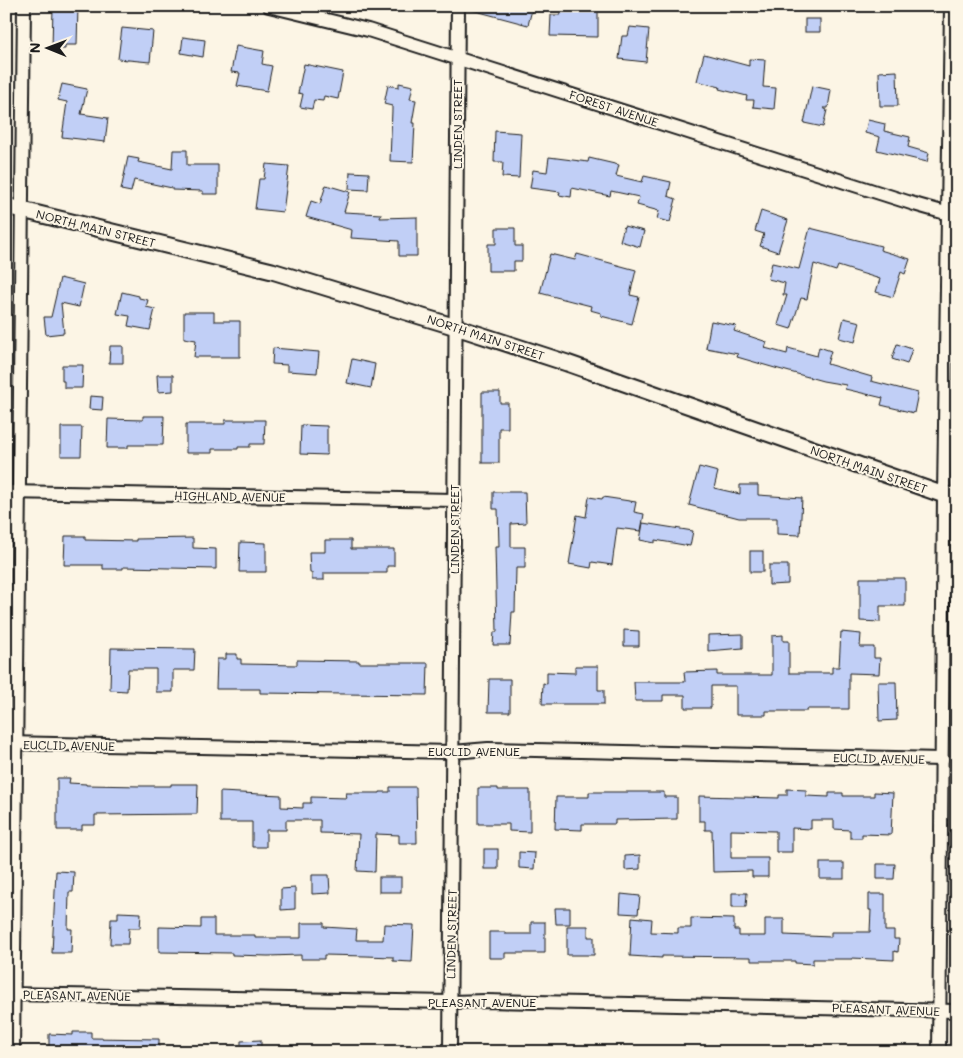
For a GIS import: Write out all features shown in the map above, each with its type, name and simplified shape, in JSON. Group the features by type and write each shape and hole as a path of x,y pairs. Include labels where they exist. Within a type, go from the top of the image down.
{"street":[{"path":"13,1052 10,994 14,208 24,6"},
{"name":"FOREST AVENUE","path":"269,6 368,30 953,214"},
{"name":"LINDEN STREET","path":"450,1052 458,6"},
{"path":"940,1052 942,759 951,495 953,214 951,6"},
{"name":"NORTH MAIN STREET","path":"14,208 272,271 456,327 568,363 951,495"},
{"name":"HIGHLAND AVENUE","path":"12,492 454,500"},
{"name":"EUCLID AVENUE","path":"11,744 452,752 488,750 942,759"},
{"name":"PLEASANT AVENUE","path":"10,994 957,1010"}],"building":[{"path":"53,6 78,6 77,45 65,45 65,49 52,49"},
{"path":"472,6 533,6 528,25 472,10"},
{"path":"589,6 589,10 598,10 598,37 550,36 551,15 560,15 560,7"},
{"path":"805,19 820,19 820,32 805,32"},
{"path":"630,27 649,29 646,62 619,59 622,36 628,36"},
{"path":"122,28 153,31 150,62 118,59"},
{"path":"183,37 205,40 203,57 181,53"},
{"path":"236,46 264,51 262,64 272,66 267,91 237,86 240,73 231,72"},
{"path":"704,54 749,66 749,59 765,60 763,87 776,88 774,109 753,107 754,100 746,100 747,96 697,81"},
{"path":"304,64 343,72 338,99 324,96 323,101 314,100 312,109 300,107 303,94 298,93"},
{"path":"897,71 898,106 880,106 879,72"},
{"path":"399,83 413,86 410,99 416,100 412,123 415,123 413,162 390,161 392,106 384,104 388,85 399,87"},
{"path":"62,84 87,89 81,114 108,118 105,142 62,137 67,102 58,100"},
{"path":"812,86 831,90 828,108 823,108 827,110 823,127 804,123"},
{"path":"868,120 885,124 884,131 910,137 908,147 929,153 927,162 877,150 880,137 865,133"},
{"path":"495,131 521,133 519,178 502,177 503,162 494,162"},
{"path":"173,150 187,150 187,165 218,165 218,194 203,194 203,191 172,190 172,188 134,180 131,192 121,190 128,157 139,159 138,162 172,169"},
{"path":"549,157 588,162 589,158 619,165 616,176 642,182 644,176 671,182 668,196 676,199 670,222 657,219 659,211 637,205 639,197 611,191 610,196 572,188 571,197 559,195 560,192 530,188 533,170 547,172"},
{"path":"266,164 289,166 283,212 255,209 259,179 264,179"},
{"path":"350,172 369,173 368,190 349,189"},
{"path":"326,185 350,192 344,212 381,214 380,218 417,217 417,256 399,256 399,241 351,238 352,230 306,217 311,201 320,204"},
{"path":"761,211 788,220 778,252 760,246 764,234 755,231"},
{"path":"624,226 644,231 640,247 620,241"},
{"path":"496,228 515,228 515,246 522,246 522,261 514,261 514,271 488,271 488,244 496,244"},
{"path":"810,228 881,246 880,250 910,259 905,274 901,272 893,297 876,292 880,279 838,266 836,271 814,264 807,299 801,298 791,329 778,325 787,295 783,295 785,283 768,279 772,263 799,269"},
{"path":"550,254 575,260 577,254 636,270 630,295 639,297 632,324 601,316 601,313 590,310 591,306 540,293"},
{"path":"60,278 84,284 79,307 61,303 64,333 46,335 44,317 51,317"},
{"path":"122,292 148,300 146,307 155,309 150,330 128,326 130,316 117,314"},
{"path":"184,312 214,312 214,321 240,321 240,357 194,357 196,340 184,338"},
{"path":"844,318 860,322 855,342 839,338"},
{"path":"711,321 736,326 734,331 767,342 765,348 787,354 788,348 817,356 819,347 831,351 827,364 872,377 871,381 918,393 914,413 881,405 883,398 845,389 846,385 775,368 737,357 738,354 706,348"},
{"path":"897,344 912,349 907,364 892,359"},
{"path":"110,346 123,346 123,363 109,363"},
{"path":"273,348 319,352 317,373 287,371 287,365 272,364"},
{"path":"352,359 375,364 371,388 347,383"},
{"path":"62,365 83,365 82,388 64,388"},
{"path":"157,375 173,375 173,391 158,392"},
{"path":"482,392 500,392 500,403 508,403 508,428 499,428 499,463 482,463"},
{"path":"90,396 103,397 102,410 89,409"},
{"path":"143,416 164,416 163,445 128,445 128,448 107,448 108,419 143,420"},
{"path":"225,420 265,420 264,444 250,444 250,447 238,447 238,449 212,449 212,453 186,453 186,424 225,424"},
{"path":"301,425 327,426 327,455 300,454"},
{"path":"61,427 82,427 81,456 61,456"},
{"path":"699,467 718,472 714,488 740,494 740,485 758,485 758,495 802,498 800,535 777,534 777,518 739,518 689,505"},
{"path":"493,492 525,492 526,523 511,524 511,547 525,547 525,568 516,568 515,612 512,612 510,645 493,645 494,632 497,632 495,547 499,547 498,509 493,509"},
{"path":"589,497 636,502 634,512 644,514 641,531 617,528 612,565 592,562 591,568 569,564 577,515 586,517"},
{"path":"643,523 693,531 690,546 655,540 655,543 640,540"},
{"path":"65,536 85,536 85,540 136,541 136,539 193,538 193,548 216,549 216,569 123,567 123,569 103,569 103,565 64,565"},
{"path":"325,540 351,540 351,549 394,549 394,566 387,566 387,573 324,573 324,580 312,580 309,552 325,552"},
{"path":"240,542 266,543 266,572 239,572"},
{"path":"750,551 763,551 763,572 750,572"},
{"path":"769,565 788,565 788,584 769,585"},
{"path":"860,578 905,578 905,606 880,606 880,622 860,621"},
{"path":"624,630 639,631 639,646 624,646"},
{"path":"841,632 861,634 860,647 874,647 874,658 880,658 879,674 849,673 849,709 766,711 766,715 736,715 736,686 711,686 711,708 685,708 685,695 663,695 663,701 635,701 634,682 685,682 684,672 717,671 717,675 772,675 772,636 783,635 783,641 789,641 789,673 832,673 832,667 839,667"},
{"path":"743,634 743,648 708,651 708,635"},
{"path":"111,648 195,649 194,670 173,670 173,692 156,692 156,669 128,669 127,691 110,690"},
{"path":"226,654 237,654 237,659 241,659 241,664 297,665 297,660 359,661 359,663 428,663 427,695 260,693 260,689 216,689 217,659 226,659"},
{"path":"575,666 598,666 598,690 604,690 604,704 542,704 543,683 547,684 547,672 575,673"},
{"path":"489,679 510,679 510,712 488,712"},
{"path":"878,682 896,682 897,720 879,721"},
{"path":"57,778 70,778 69,783 86,785 171,786 171,784 198,784 197,814 95,815 95,825 82,825 82,830 57,830"},
{"path":"390,787 416,787 417,843 399,843 399,835 376,834 375,872 357,871 359,834 320,833 320,820 286,820 286,830 266,830 266,847 252,847 252,822 220,822 220,792 281,795 281,807 303,808 303,803 311,803 311,797 347,798 346,793 390,792"},
{"path":"478,788 530,790 530,832 509,831 509,824 478,824"},
{"path":"787,789 806,790 806,796 829,797 829,793 843,793 843,796 874,796 874,792 893,793 891,835 862,834 862,838 850,838 850,830 834,829 834,820 811,820 811,829 792,828 792,852 776,852 776,831 731,830 731,858 768,858 768,877 752,877 752,871 713,872 712,830 705,830 705,821 699,821 699,796 779,798 779,795 787,795"},
{"path":"589,792 664,792 664,797 677,797 677,819 615,820 615,824 582,824 582,830 555,829 556,797 589,797"},
{"path":"484,849 498,849 498,869 484,869"},
{"path":"519,852 535,853 534,869 519,868"},
{"path":"640,855 640,869 625,870 625,856"},
{"path":"820,863 844,863 844,879 820,879"},
{"path":"877,864 895,864 894,879 877,879"},
{"path":"56,871 74,872 73,892 69,892 68,929 72,929 71,953 52,953"},
{"path":"312,875 329,875 330,893 312,894"},
{"path":"379,877 401,877 401,892 379,892"},
{"path":"295,888 295,909 281,910 281,889"},
{"path":"732,893 747,893 746,907 732,907"},
{"path":"621,894 640,896 638,914 620,913"},
{"path":"869,894 885,894 885,931 894,931 894,939 899,939 898,952 894,951 894,960 813,959 813,964 795,963 795,961 751,961 751,957 662,956 662,958 630,956 632,917 652,919 651,932 678,933 678,928 691,928 691,918 734,919 734,930 739,930 739,936 765,936 765,919 784,919 784,935 831,937 831,932 870,932 871,910 869,910"},
{"path":"555,908 570,908 570,924 556,924"},
{"path":"118,912 141,913 140,928 129,928 128,944 110,944 111,919 118,919"},
{"path":"201,919 214,919 214,935 255,935 255,938 301,938 301,923 324,923 324,927 357,929 356,940 383,940 384,924 414,925 412,962 393,961 393,957 324,955 324,959 301,959 301,955 268,956 232,955 232,953 159,952 159,927 201,928"},
{"path":"531,922 545,922 545,953 505,953 505,958 489,958 489,932 531,934"},
{"path":"567,926 588,926 588,937 594,937 594,955 567,955"},
{"path":"73,1032 91,1032 91,1038 159,1039 159,1052 49,1052 49,1034 73,1035"},
{"path":"261,1040 261,1052 241,1052 241,1041"}]}
